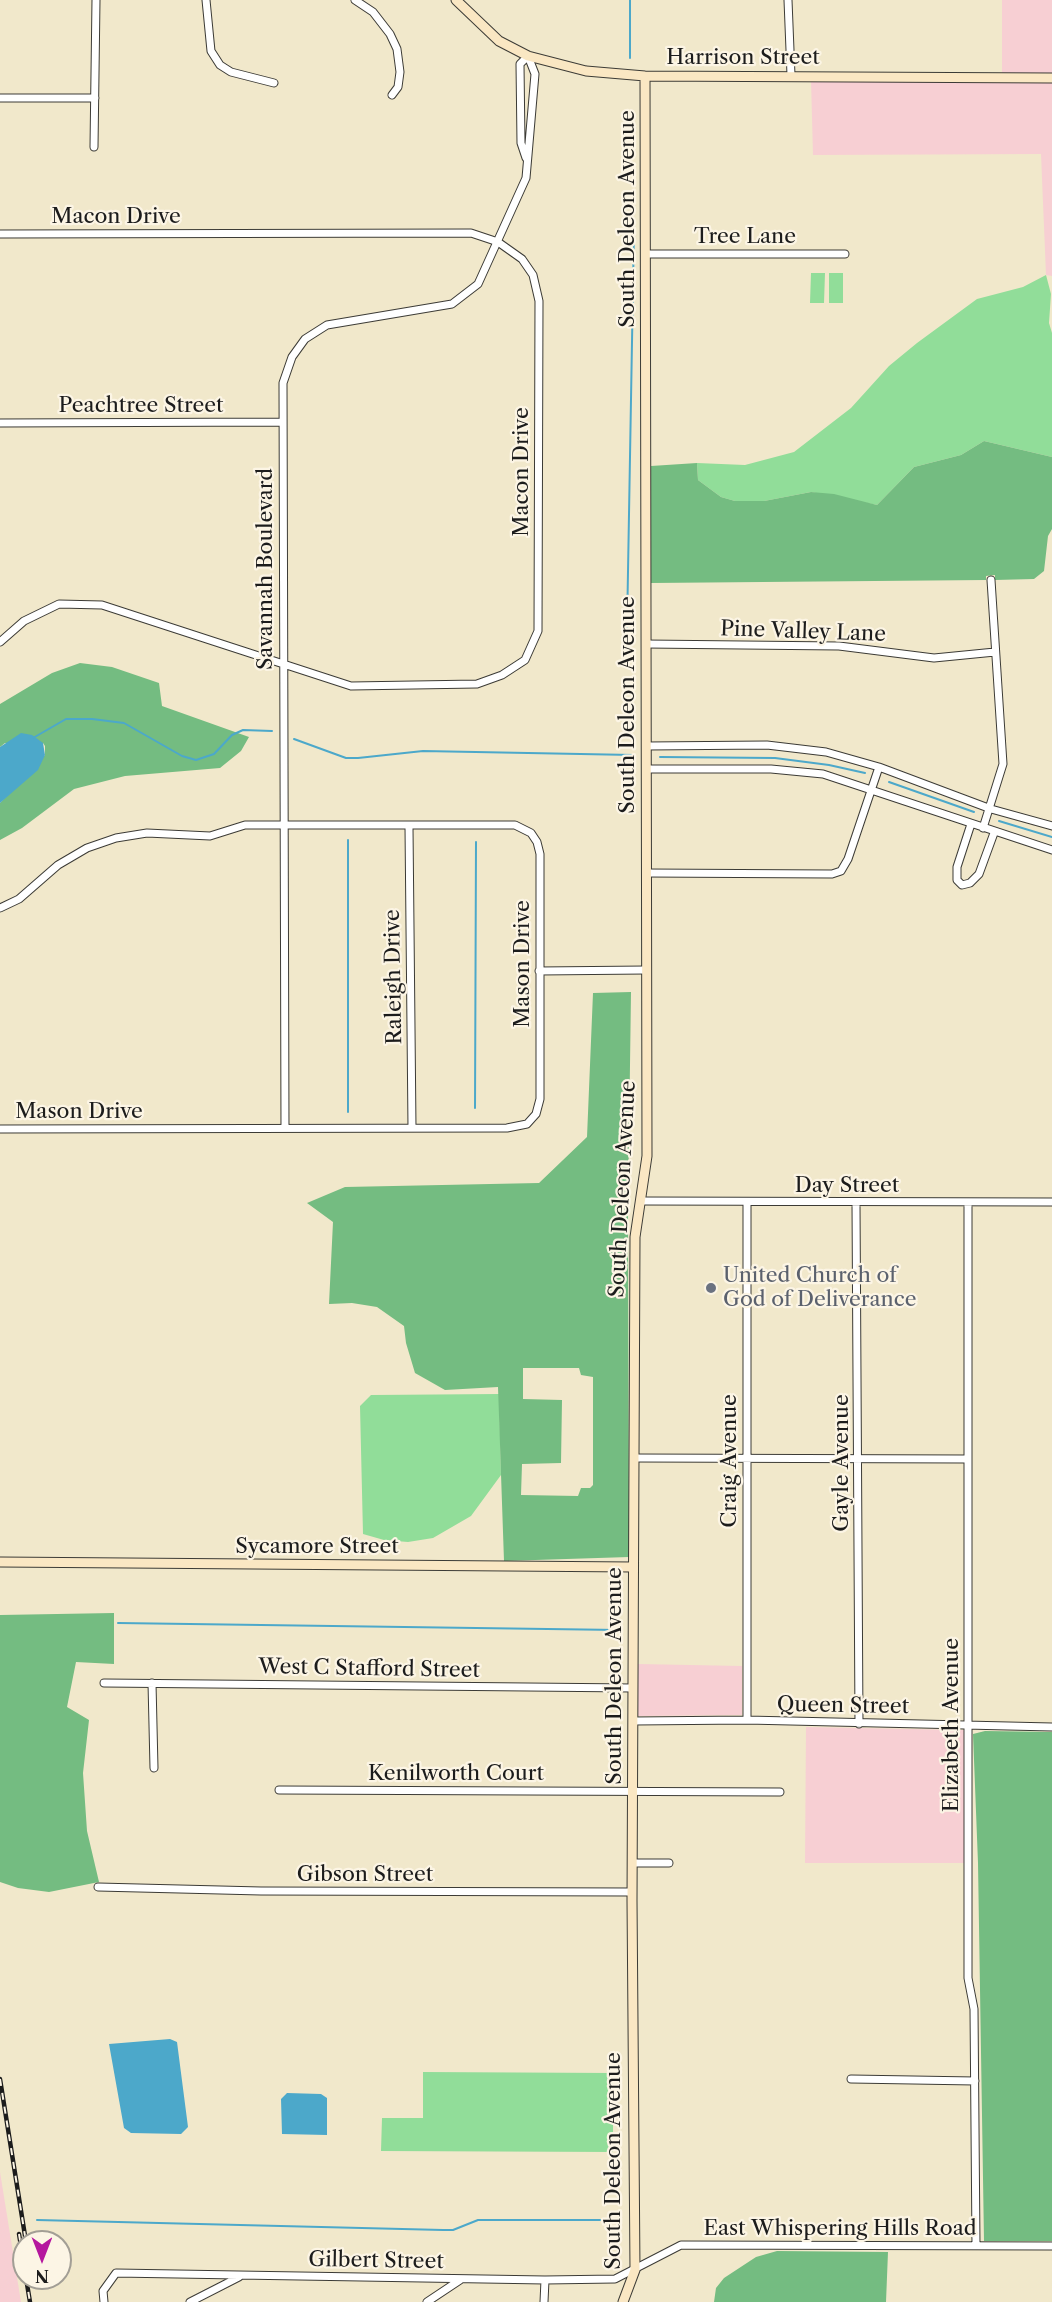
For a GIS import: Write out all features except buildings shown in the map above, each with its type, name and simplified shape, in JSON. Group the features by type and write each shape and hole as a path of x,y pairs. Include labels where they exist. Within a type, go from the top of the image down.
{"street":[{"path":"94,147 96,0"},
{"path":"206,0 211,51 220,65 231,72 274,83"},
{"path":"355,0 373,12 390,34 397,49 400,72 398,87 392,94"},
{"name":"Harrison Street","path":"456,0 499,41 528,56 586,71 645,76 1052,78"},
{"path":"788,0 791,75"},
{"path":"528,56 536,74 531,142 526,158 521,143 520,64 528,56"},
{"name":"South Deleon Avenue","path":"623,2302 635,2270 632,1863 635,1237 647,1156 645,76"},
{"path":"0,98 95,98"},
{"name":"Savannah Boulevard","path":"285,1128 283,383 292,357 305,339 327,325 452,304 478,284 526,178 526,158"},
{"name":"Macon Drive","path":"0,234 471,233 498,242 522,259 533,275 540,301 538,631 525,660 502,675 477,684 351,686 102,605 59,604 24,621 0,642"},
{"name":"Tree Lane","path":"646,254 845,254"},
{"name":"Peachtree Street","path":"0,423 282,422"},
{"path":"983,828 991,809 1003,764 991,580"},
{"name":"Pine Valley Lane","path":"646,644 839,646 934,658 995,652"},
{"path":"646,746 767,745 826,752 879,767 991,809 1052,826"},
{"path":"646,873 832,874 841,871 848,859 879,767"},
{"path":"646,769 771,769 823,774 872,788 994,833 1052,850"},
{"path":"971,824 957,867 957,880 962,885 970,883 979,874 994,833"},
{"name":"Mason Drive","path":"0,908 19,899 72,856 100,843 147,833 204,836 245,825 409,827 515,825 531,833 537,842 540,859 540,1099 534,1118 527,1124 514,1128 0,1129"},
{"name":"Raleigh Drive","path":"409,827 412,1128"},
{"path":"539,971 646,970"},
{"name":"Day Street","path":"641,1201 1052,1202"},
{"name":"Craig Avenue","path":"747,1202 747,1720"},
{"name":"Gayle Avenue","path":"856,1203 859,1724"},
{"name":"Elizabeth Avenue","path":"968,1203 968,1978 974,2009 976,2246"},
{"path":"635,1458 967,1459"},
{"name":"Sycamore Street","path":"0,1562 633,1567"},
{"name":"West C Stafford Street","path":"104,1683 633,1688"},
{"path":"153,1683 154,1768"},
{"name":"Queen Street","path":"634,1721 747,1720 1052,1727"},
{"name":"Kenilworth Court","path":"279,1790 780,1792"},
{"path":"632,1863 669,1863"},
{"name":"Gibson Street","path":"98,1887 261,1891 632,1892"},
{"path":"851,2079 975,2081"},
{"name":"East Whispering Hills Road","path":"635,2270 681,2245 1052,2246"},
{"name":"Gilbert Street","path":"104,2302 103,2291 116,2273 545,2280 615,2279 635,2270"},
{"path":"190,2302 241,2276"},
{"path":"427,2302 462,2279"},
{"path":"544,2302 545,2280"}],"shaded area":[{"path":"1002,0 1052,0 1052,73 1002,73"},
{"path":"811,80 1052,83 1052,276 1046,275 1041,154 813,155"},
{"path":"638,1664 742,1666 742,1715 638,1716"},
{"path":"806,1727 964,1730 964,1863 805,1863"},
{"path":"0,2172 12,2246 12,2290 19,2290 21,2302 0,2302"}],"green space":[{"path":"811,273 825,273 824,303 810,303"},
{"path":"829,273 843,273 843,303 829,303"},
{"path":"1046,275 1051,294 1049,323 1052,333 1052,457 984,441 961,455 914,467 877,505 811,492 764,501 735,501 721,497 698,480 697,463 745,465 794,452 851,408 889,366 977,299 1023,287"},
{"path":"984,441 1052,457 1052,529 1048,536 1044,571 1034,579 995,580 995,575 986,576 986,580 651,583 651,466 697,463 698,480 721,497 735,501 764,501 811,492 834,494 877,505 914,467 961,455"},
{"path":"80,663 112,667 159,683 162,706 249,737 241,751 220,768 125,776 74,789 22,828 0,840 0,803 45,755 45,746 43,743 5,743 0,747 0,704 52,673"},
{"path":"631,992 628,1210 629,1557 504,1561 498,1387 445,1390 415,1373 406,1343 404,1326 377,1307 352,1303 329,1304 333,1222 307,1203 345,1187 539,1183 587,1137 593,993","holes":["523,1368 579,1368 581,1375 593,1377 593,1485 590,1488 581,1488 578,1496 521,1495 522,1464 561,1463 562,1400 523,1399"]},
{"path":"499,1394 501,1475 471,1516 433,1538 408,1542 384,1540 363,1534 360,1406 371,1395"},
{"path":"114,1613 114,1664 76,1662 67,1707 89,1720 83,1773 87,1831 99,1882 49,1892 18,1888 0,1882 0,1615"},
{"path":"985,1731 1052,1732 1052,2241 984,2241 978,1863 973,1734"},
{"path":"423,2072 613,2073 613,2152 381,2151 382,2118 423,2118"},
{"path":"777,2251 888,2252 886,2302 714,2302 716,2288 724,2278 756,2257"}],"water":[{"path":"21,733 32,735 43,743 45,755 38,770 0,803 0,747"},
{"path":"170,2039 177,2042 188,2127 181,2134 131,2133 124,2128 109,2044"},
{"path":"287,2093 321,2094 327,2098 327,2135 282,2134 281,2099"}],"waterway":[{"path":"630,0 630,58"},
{"path":"627,629 634,227"},
{"path":"33,738 66,719 124,723 182,756 196,760 214,754 232,735 243,730 272,731"},
{"path":"294,739 346,758 423,751 633,755"},
{"path":"660,757 775,758 829,765 865,773"},
{"path":"889,782 974,812"},
{"path":"999,821 1052,837"},
{"path":"348,840 348,1112"},
{"path":"475,1108 476,842"},
{"path":"118,1623 619,1630"},
{"path":"37,2220 443,2230 453,2230 478,2220 607,2220"}],"railway":[{"path":"0,2079 24,2230"},
{"path":"28,2290 30,2302"}],"place":[{"name":"United Church of God of Deliverance","path":"711,1288"}]}
